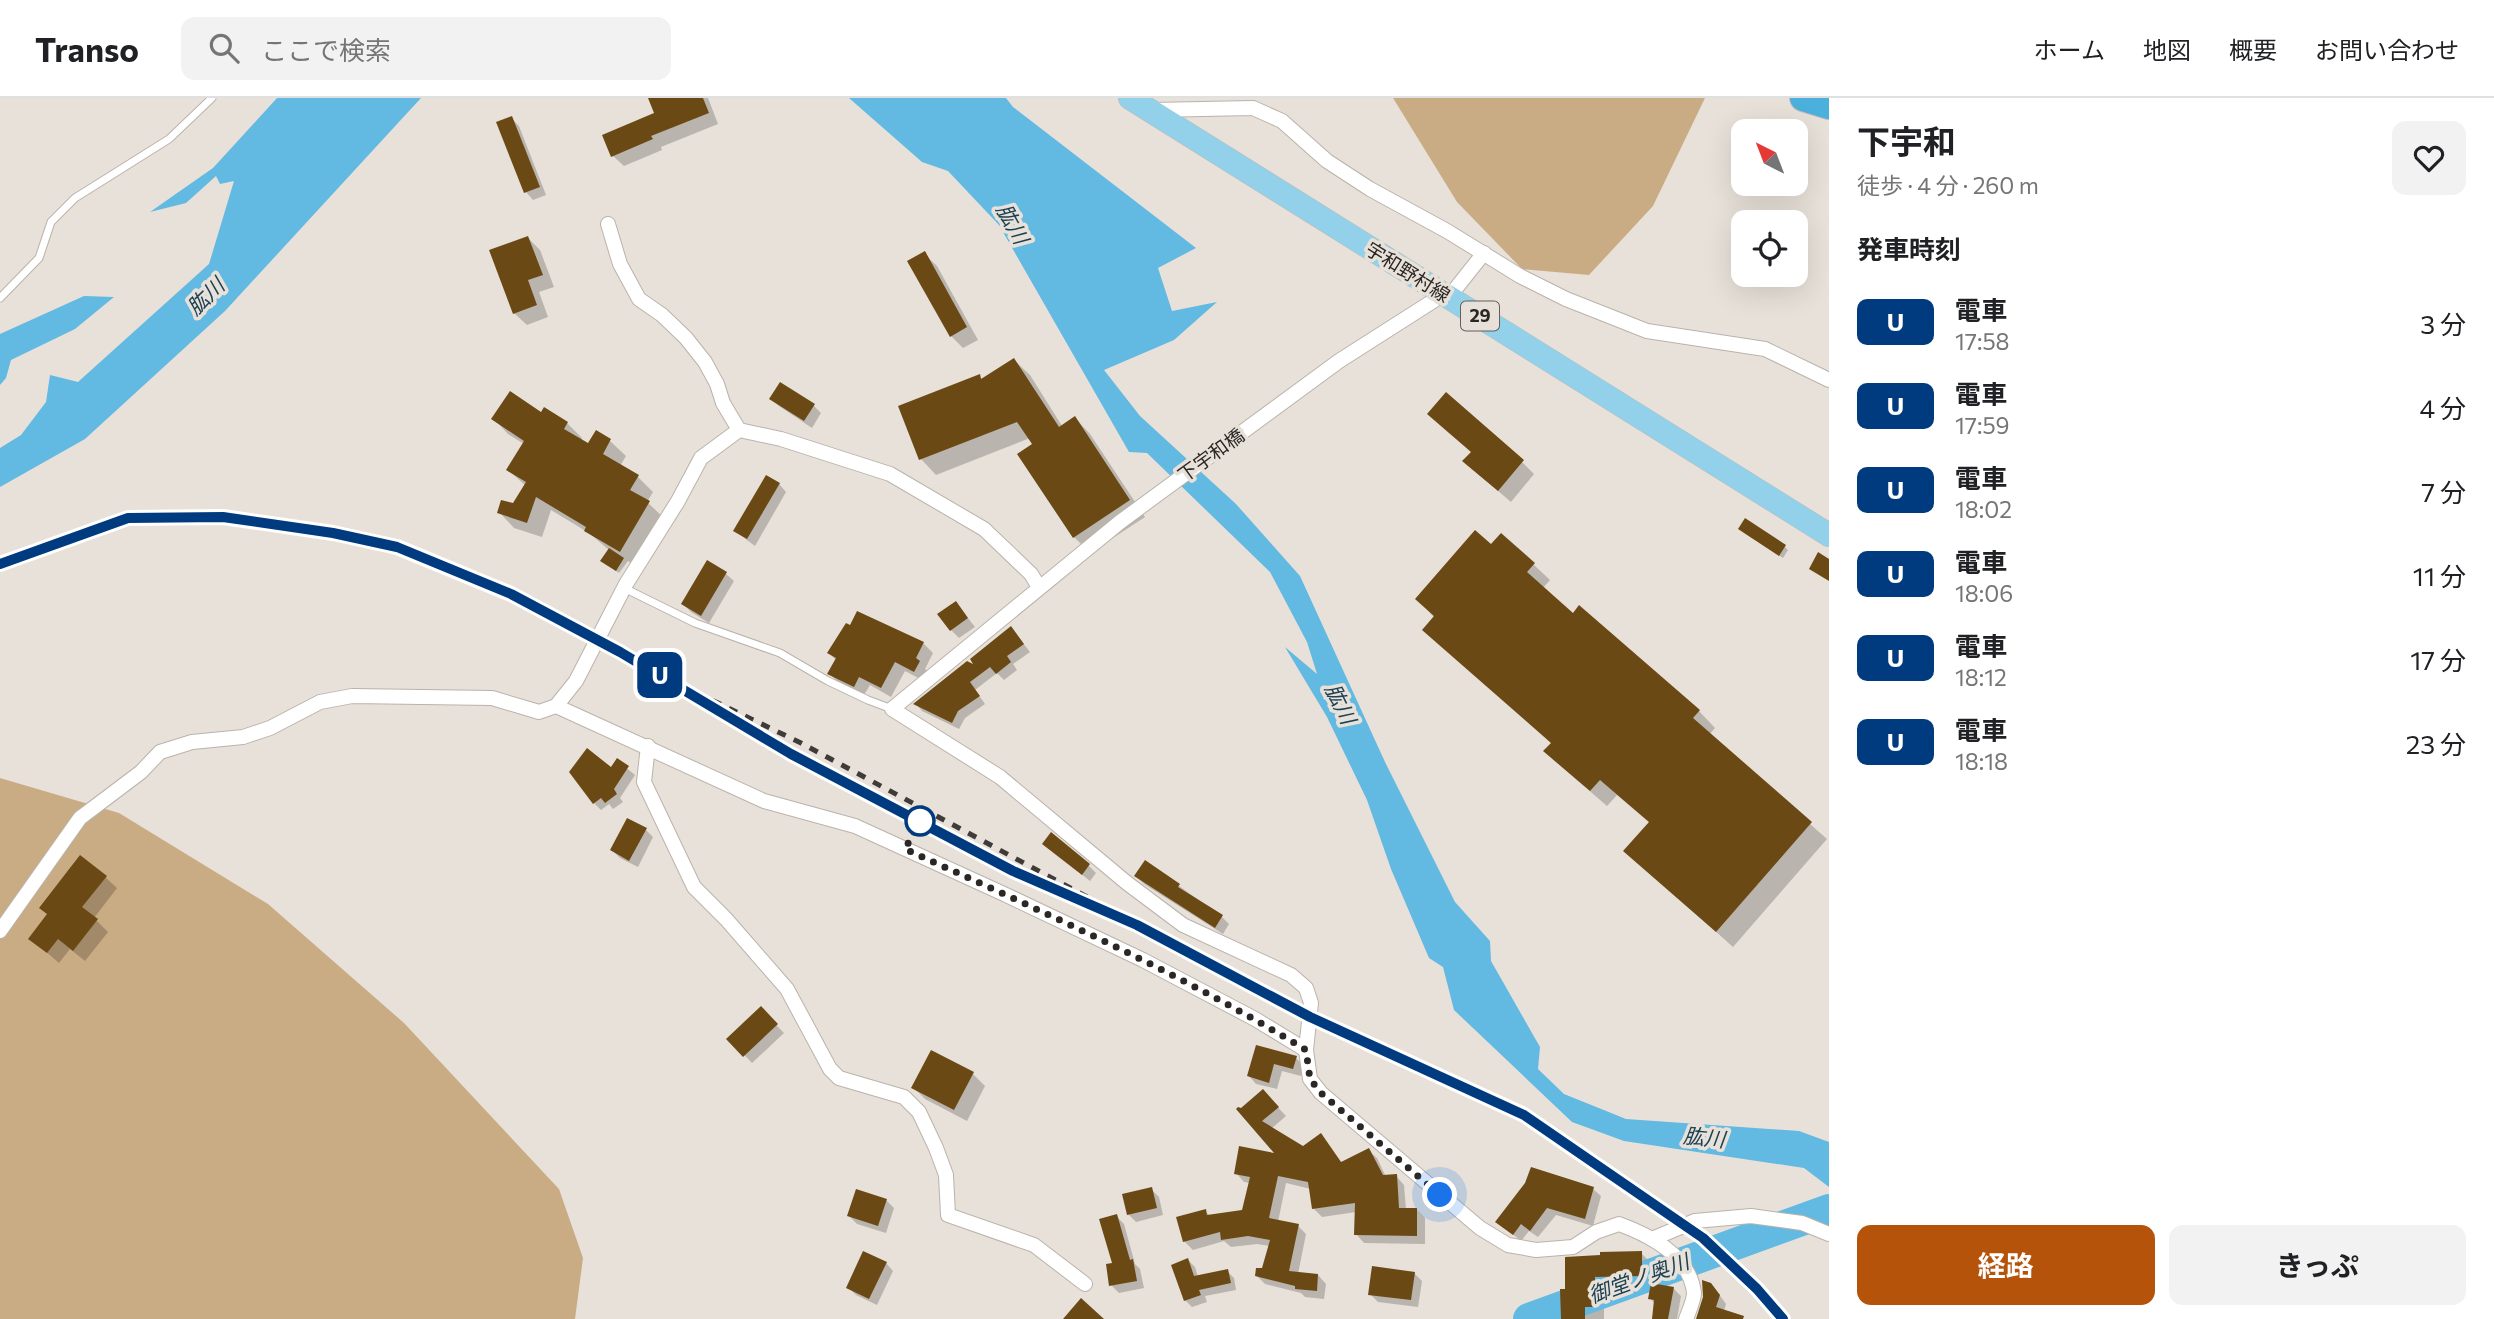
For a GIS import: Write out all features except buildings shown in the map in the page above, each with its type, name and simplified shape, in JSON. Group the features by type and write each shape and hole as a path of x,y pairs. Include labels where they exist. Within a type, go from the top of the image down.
{"highway":[{"path":"1803,98 1829,106"}],"main road":[{"name":"宇和野村線","path":"1130,98 1829,535"}],"street":[{"path":"1150,110 1253,108 1282,121 1327,161 1370,189 1485,253 1520,276 1566,299 1647,331 1765,349 1829,380"},
{"path":"608,224 620,264 639,299 662,315 686,338 705,362 739,430"},
{"name":"下宇和橋","path":"892,709 1119,522 1339,361 1447,296 1485,253"},
{"path":"0,931 80,818 141,772 160,752 192,741 243,737 270,729 320,702 352,696 492,698 539,712 556,706 576,681 624,588 678,501 701,458 739,430 781,439 890,474 984,529 1031,574 1039,587"},
{"path":"556,706 764,800 855,826 1004,894 1166,972 1255,1019 1306,1050"},
{"path":"892,709 1000,777 1127,883 1183,925 1291,975 1306,988 1311,1003 1306,1050 1310,1079 1321,1093 1480,1228 1508,1245 1536,1250 1573,1247 1596,1232 1619,1224 1651,1239 1671,1253 1687,1274 1694,1294 1686,1319"},
{"path":"648,746 644,782 694,887 787,989 830,1069 839,1078 904,1097 919,1112 946,1175 948,1215 1034,1245 1085,1284"},
{"path":"1651,1239 1695,1221 1751,1216 1802,1223 1829,1234"}],"lane":[{"path":"0,298 39,258 51,222 75,198 169,139 212,98"},
{"path":"624,588 695,623 780,653 828,681 892,709"}],"shaded area":[{"path":"1393,98 1705,98 1653,206 1589,275 1522,269 1457,202"},
{"path":"0,778 119,813 268,904 404,1023 559,1189 583,1258 575,1319 0,1319"}],"water":[{"name":"肱川","path":"277,98 421,98 225,311 85,439 0,487 0,448 21,435 46,402 50,375 78,382 209,264 234,181 220,184 216,176 186,203 150,212 213,168"},
{"name":"肱川","path":"849,98 1006,98 1013,107 1196,248 1158,268 1172,311 1217,302 1174,340 1104,370 1140,416 1236,504 1300,576 1385,762 1455,902 1490,941 1491,961 1540,1047 1538,1069 1564,1094 1626,1119 1799,1131 1829,1142 1829,1187 1804,1168 1624,1141 1572,1122 1454,1010 1443,967 1429,958 1391,869 1367,800 1327,717 1285,647 1317,674 1307,642 1270,572 1147,453 1129,452 999,225 948,171 922,162"},
{"path":"84,296 114,297 75,329 11,360 6,378 0,385 0,334"}],"waterway":[{"name":"御堂ノ奥川","path":"1529,1319 1829,1210"}],"railway":[{"path":"0,564 128,518 223,518 333,533 397,547 511,594 598,639 672,682"},
{"path":"664,677 801,743 1310,1017 1524,1115 1703,1238 1757,1289 1783,1319"},
{"path":"741,724 791,754 1031,879"}],"train":[{"name":"U","path":"0,564 128,518 223,517 333,533 397,547 511,594 598,639 791,754 1013,871 1137,925 1310,1017 1524,1115 1703,1238 1757,1289 1783,1319"}],"route":[{"path":"920,821 905,849 1143,960 1255,1019 1306,1050 1310,1079 1321,1093 1440,1195"}]}
